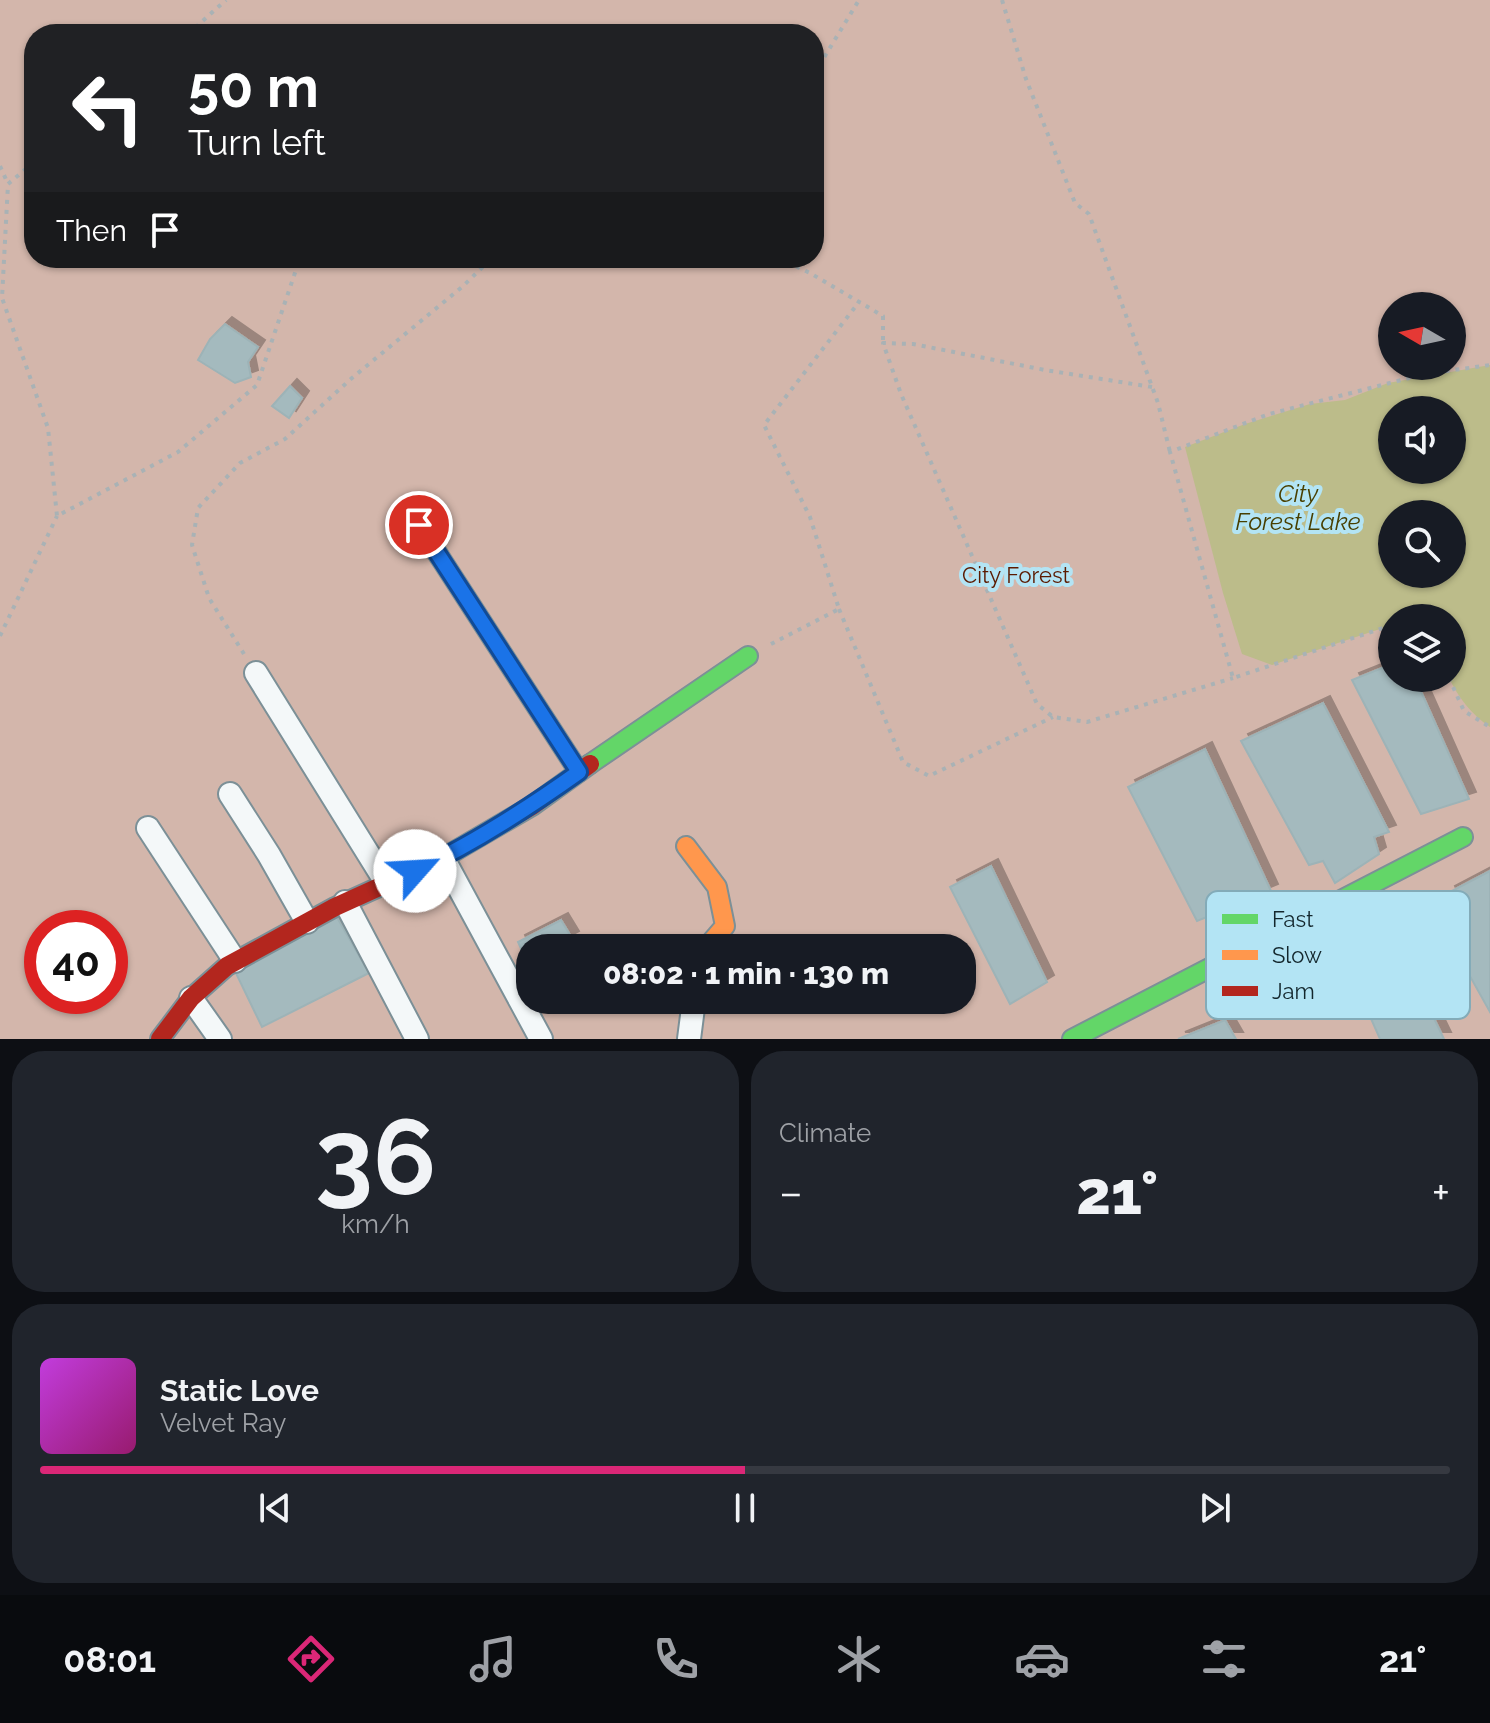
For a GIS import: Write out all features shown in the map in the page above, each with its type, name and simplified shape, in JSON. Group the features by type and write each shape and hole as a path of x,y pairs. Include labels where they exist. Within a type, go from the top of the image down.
{"street":[{"path":"419,525 579,772"},
{"path":"160,1039 191,998 235,961 345,902 443,858 532,806 633,732 748,656"},
{"path":"256,673 387,884"},
{"path":"230,794 307,922"},
{"path":"148,828 235,961"},
{"path":"1358,891 1463,837"},
{"path":"686,846 717,887 725,926 718,934"},
{"path":"443,858 541,1039"},
{"path":"345,902 417,1039"},
{"path":"1072,1039 1206,970"},
{"path":"191,998 220,1039"},
{"path":"689,1039 692,1014"}],"path":[{"path":"199,24 226,0"},
{"path":"824,58 859,0"},
{"path":"1002,0 1026,79 1075,203 1089,214 1152,387 1233,678"},
{"path":"0,166 8,184 2,298 48,428 57,516 0,636"},
{"path":"8,184 24,170"},
{"path":"57,516 178,452 257,385 297,268"},
{"path":"256,673 209,598 192,545 198,508 240,463 285,439 481,268"},
{"path":"796,268 883,316 883,343 901,394 1037,704 1053,717 1087,722 1378,630"},
{"path":"859,302 764,425 810,517 839,609 903,762 929,776 1053,717"},
{"path":"883,343 913,344 1152,387"},
{"path":"1170,452 1269,414 1425,374 1490,365"},
{"path":"748,656 839,609"},
{"path":"1455,692 1464,711 1490,727"}],"green space":[{"name":"City Forest","path":"0,0 1490,0 1490,1039 0,1039"}],"water":[{"name":"City Forest Lake","path":"1490,365 1490,727 1477,717 1457,692 1466,692 1466,604 1378,604 1378,630 1272,665 1242,654 1185,447 1310,404 1345,400 1388,383 1405,380 1466,380 1466,369"}],"building":[{"path":"225,324 258,347 248,362 251,377 235,383 198,360 210,339"},
{"path":"290,386 302,398 289,418 272,406"},
{"path":"1378,670 1378,692 1421,692 1469,799 1421,814 1352,680"},
{"path":"1323,703 1389,832 1374,837 1379,854 1335,883 1323,861 1309,865 1241,741"},
{"path":"1205,749 1271,891 1206,891 1206,917 1197,921 1128,787"},
{"path":"991,866 1047,982 1010,1004 950,887"},
{"path":"1490,871 1490,1012 1470,976 1470,891 1452,891"},
{"path":"335,914 369,973 262,1027 232,965"},
{"path":"561,920 570,934 534,934"},
{"path":"1371,1019 1434,1019 1444,1039 1380,1039"},
{"path":"1225,1020 1236,1039 1178,1039"}],"traffic: fast":[{"path":"419,525 579,772"},
{"path":"590,764 748,656"},
{"path":"1358,891 1463,837"},
{"path":"1072,1039 1206,970"}],"traffic: slow":[{"path":"686,846 717,887 725,926 718,934"}],"traffic: jam":[{"path":"160,1039 191,998 227,966 335,907 443,858 532,806 590,764"}],"route":[{"path":"415,871 532,806 579,772 419,525"}]}
